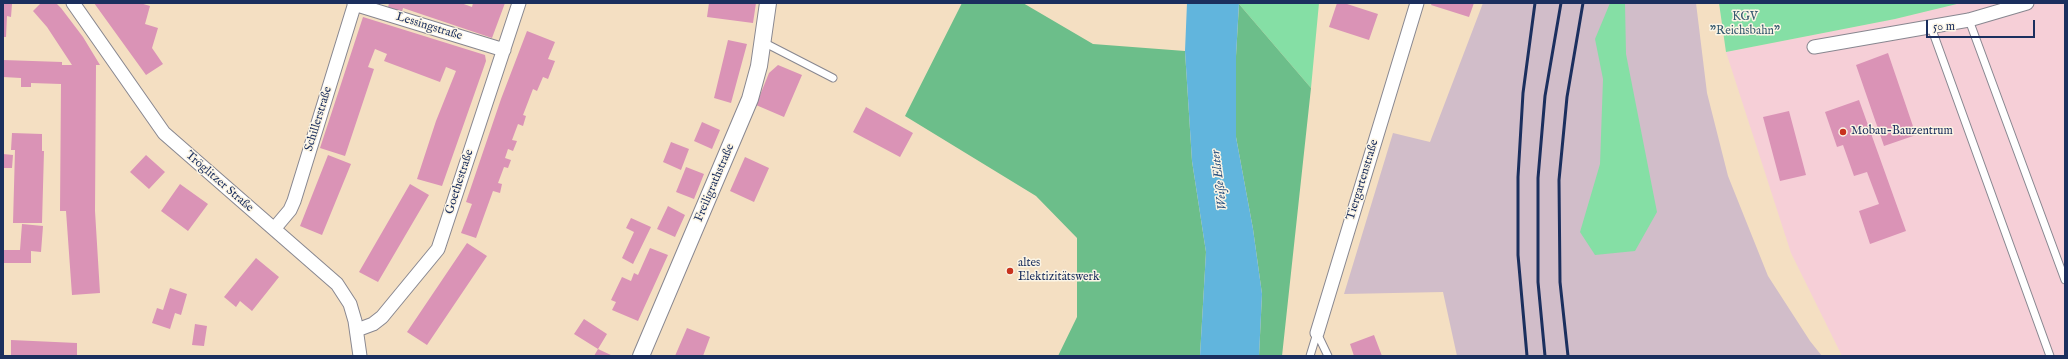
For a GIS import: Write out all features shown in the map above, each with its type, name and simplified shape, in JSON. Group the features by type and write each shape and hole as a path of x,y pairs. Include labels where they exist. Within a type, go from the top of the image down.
{"street":[{"name":"Tröglitzer Straße","path":"73,3 164,133 336,284 350,304 360,356"},
{"name":"Goethestraße","path":"356,330 373,324 382,317 438,250 519,3"},
{"name":"Freiligrathstraße","path":"641,356 750,99 763,42 768,3"},
{"name":"Tiergartenstraße","path":"1317,333 1417,3"},
{"path":"1814,47 1969,20 2027,3"},
{"name":"Schillerstraße","path":"274,229 284,219 294,201 354,4"},
{"name":"Lessingstraße","path":"354,4 504,50"}],"lane":[{"path":"1969,20 2065,280"},
{"path":"1931,26 2050,356"},
{"path":"763,42 833,78"},
{"path":"1310,356 1317,333"},
{"path":"1317,333 1328,356"}],"shaded area":[{"path":"1483,3 1696,3 1707,93 1728,176 1768,276 1810,341 1822,356 1457,356 1443,292 1344,294 1393,133 1430,142"},
{"path":"1961,3 2065,3 2065,356 1842,356 1791,253 1726,52 1895,19"}],"green space":[{"path":"962,3 1023,3 1093,44 1185,51 1192,161 1206,252 1200,356 1058,356 1077,317 1077,238 1036,196 905,116"},
{"path":"1319,3 1311,88 1239,4"},
{"path":"1610,3 1625,3 1626,54 1657,212 1635,251 1595,255 1580,232 1600,164 1603,79 1595,39"},
{"name":"KGV \"Reichsbahn\"","path":"1719,3 1961,3 1895,19 1726,52"},
{"path":"1239,4 1311,88 1282,356 1259,356 1262,294 1253,229 1236,137 1236,56"}],"water":[{"name":"Weiße Elster","path":"1187,3 1239,3 1236,56 1236,137 1253,229 1262,294 1259,356 1200,356 1206,252 1192,161 1185,51"}],"building":[{"path":"3,3 14,3 12,4 11,17 7,16 6,37 3,37"},
{"path":"41,3 56,3 61,8 83,37 100,65 96,65 95,211 100,293 72,295 66,211 60,211 61,84 31,83 31,87 21,87 21,78 3,77 3,60 62,62 62,65 72,65 47,27 33,11"},
{"path":"94,3 140,3 150,6 145,24 158,28 152,48 163,64 146,75"},
{"path":"389,3 461,3 472,7 473,3 505,3 492,38 403,8 402,12 388,8"},
{"path":"709,3 756,3 753,23 707,17"},
{"path":"1337,3 1344,3 1378,14 1369,40 1329,27"},
{"path":"1432,3 1474,3 1469,17 1431,5"},
{"path":"363,17 485,55 486,61 442,186 417,179 436,121 456,71 446,67 440,82 384,61 387,54 375,49 368,67 374,69 345,156 320,148"},
{"path":"527,31 555,42 548,59 555,61 548,79 543,77 537,91 533,89 523,115 526,116 523,126 518,124 512,140 517,141 513,151 508,149 505,158 511,160 508,168 504,167 498,183 502,184 500,193 493,191 476,238 461,233 472,204 466,202 501,99"},
{"path":"728,40 747,44 731,103 714,98"},
{"path":"1888,53 1916,135 1884,146 1856,65"},
{"path":"778,65 802,75 784,117 756,105 769,73"},
{"path":"1859,100 1906,231 1870,244 1859,211 1879,204 1867,172 1854,176 1843,145 1837,147 1825,112"},
{"path":"866,107 913,133 900,157 853,132"},
{"path":"1789,111 1806,175 1780,181 1763,117"},
{"path":"702,122 720,130 712,149 694,141"},
{"path":"12,133 42,134 42,151 44,151 42,223 13,223 15,150 11,150"},
{"path":"671,142 689,149 681,170 663,162"},
{"path":"3,154 13,155 12,168 3,168"},
{"path":"146,155 165,172 149,189 130,172"},
{"path":"328,155 351,164 322,235 300,226"},
{"path":"745,157 769,168 754,202 730,191"},
{"path":"686,167 704,174 694,199 676,192"},
{"path":"180,184 208,204 188,231 161,211"},
{"path":"410,184 429,195 378,282 359,272"},
{"path":"668,206 685,215 675,237 657,229"},
{"path":"631,218 651,227 633,264 622,258 634,232 626,228"},
{"path":"22,224 43,226 41,252 31,251 31,263 3,263 3,250 20,250"},
{"path":"467,243 487,256 427,345 407,332"},
{"path":"650,248 668,255 638,321 612,310 616,302 611,300 622,277 631,281 634,273 638,275"},
{"path":"256,258 279,277 252,311 240,301 236,307 224,297"},
{"path":"170,288 187,294 181,315 175,313 170,329 152,323 157,308 163,310"},
{"path":"584,319 607,334 598,349 574,334"},
{"path":"195,324 207,326 204,346 192,345"},
{"path":"687,328 710,337 703,356 675,356"},
{"path":"1374,335 1382,356 1354,356 1350,344"},
{"path":"11,340 77,343 77,356 11,356"},
{"path":"598,349 613,356 594,356"}],"railway":[{"path":"1527,356 1518,255 1518,177 1523,93 1535,3"},
{"path":"1545,356 1538,282 1538,178 1545,96 1561,3"},
{"path":"1568,356 1560,282 1559,180 1567,97 1583,3"}],"place":[{"name":"Mobau-Bauzentrum","path":"1843,132"},
{"name":"altes Elektizitätswerk","path":"1010,271"}]}
